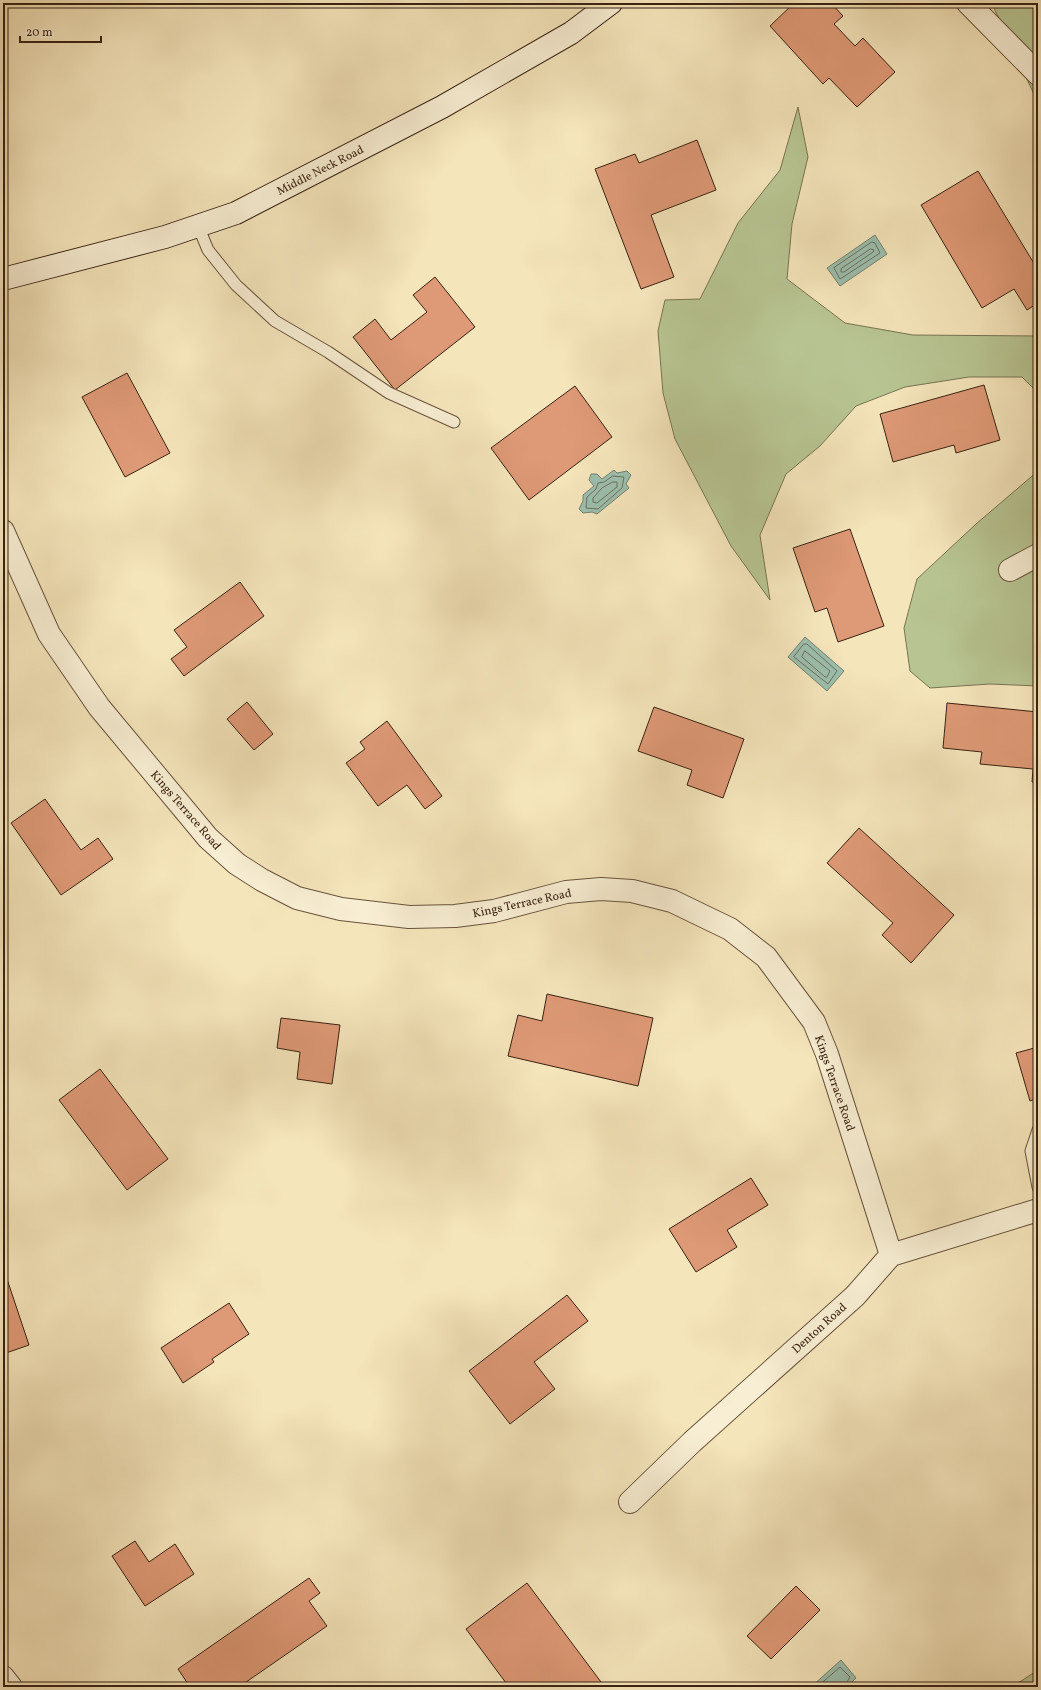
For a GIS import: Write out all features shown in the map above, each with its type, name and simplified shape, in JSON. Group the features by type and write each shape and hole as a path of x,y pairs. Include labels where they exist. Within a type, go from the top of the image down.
{"street":[{"name":"Middle Neck Road","path":"3,279 165,237 236,213 442,107 571,33 611,3"},
{"path":"968,3 1038,74"},
{"name":"Kings Terrace Road","path":"3,531 50,634 99,707 208,838 237,864 262,880 297,898 341,909 409,917 455,916 494,911 566,892 601,889 632,891 672,901 730,929 766,958 814,1022 827,1054 891,1255"},
{"path":"1010,570 1038,555"},
{"path":"891,1255 1038,1210"},
{"name":"Denton Road","path":"630,1502 692,1442 855,1296 891,1255"},
{"path":"3,1677 11,1687"}],"lane":[{"path":"198,226 208,250 236,285 275,321 328,352 389,394 454,422"},
{"path":"1038,1130 1031,1150 1038,1187"}],"green space":[{"path":"990,3 1038,3 1038,103 994,8"},
{"path":"798,107 808,157 792,224 787,279 845,323 913,335 1038,336 1038,393 1022,377 969,377 905,387 856,406 820,446 786,474 760,535 770,600 731,546 675,439 663,393 658,331 665,300 700,299 738,223 780,170"},
{"path":"1038,471 1038,686 990,684 930,688 910,671 904,628 917,579 976,524"},
{"path":"1038,1670 1038,1687 1012,1687"}],"water":[{"path":"875,235 887,254 840,286 827,268"},
{"path":"614,470 617,473 627,471 631,475 626,484 629,488 597,514 592,512 583,513 579,509 583,501 583,495 594,486 589,480 591,474 597,474 602,479"},
{"path":"805,637 844,671 827,691 788,657"},
{"path":"841,1660 856,1678 847,1687 811,1687"}],"building":[{"path":"794,3 831,3 843,16 834,24 855,46 863,38 895,72 857,107 829,78 823,84 770,26"},
{"path":"697,140 716,190 651,215 674,277 641,289 595,169 635,154 639,163"},
{"path":"978,171 1038,270 1038,303 1027,310 1014,289 982,308 921,205"},
{"path":"435,277 475,327 395,390 353,337 375,319 391,340 427,312 413,295"},
{"path":"127,373 170,453 125,477 82,397"},
{"path":"984,385 1000,440 956,453 954,445 893,462 880,414"},
{"path":"575,386 612,437 529,500 491,448"},
{"path":"850,529 884,626 838,642 827,608 815,612 793,548"},
{"path":"240,582 264,616 184,676 171,659 187,647 174,630"},
{"path":"247,702 273,734 254,750 227,719"},
{"path":"947,703 1038,712 1038,783 1032,782 1033,769 980,764 982,752 943,748"},
{"path":"654,707 744,739 723,798 687,785 692,770 638,751"},
{"path":"387,721 442,796 425,809 407,785 378,806 346,763 365,749 360,742"},
{"path":"45,799 81,850 98,838 113,859 61,895 11,823"},
{"path":"859,828 954,915 911,963 882,935 893,923 827,863"},
{"path":"547,994 653,1018 638,1086 508,1056 518,1015 542,1021"},
{"path":"281,1018 340,1025 332,1084 297,1079 300,1052 277,1048"},
{"path":"1038,1047 1038,1098 1030,1101 1016,1053"},
{"path":"100,1069 168,1159 127,1190 59,1100"},
{"path":"751,1178 768,1205 727,1230 737,1247 696,1272 669,1229"},
{"path":"3,1267 29,1345 3,1354"},
{"path":"567,1295 588,1321 534,1362 555,1389 510,1424 469,1371"},
{"path":"229,1303 249,1334 212,1359 214,1362 183,1383 161,1348"},
{"path":"135,1541 149,1562 175,1544 194,1574 145,1606 112,1556"},
{"path":"309,1578 320,1593 309,1601 327,1626 239,1687 190,1687 178,1669"},
{"path":"527,1583 601,1682 593,1687 509,1687 466,1629"},
{"path":"796,1586 820,1610 771,1659 747,1636"}]}
